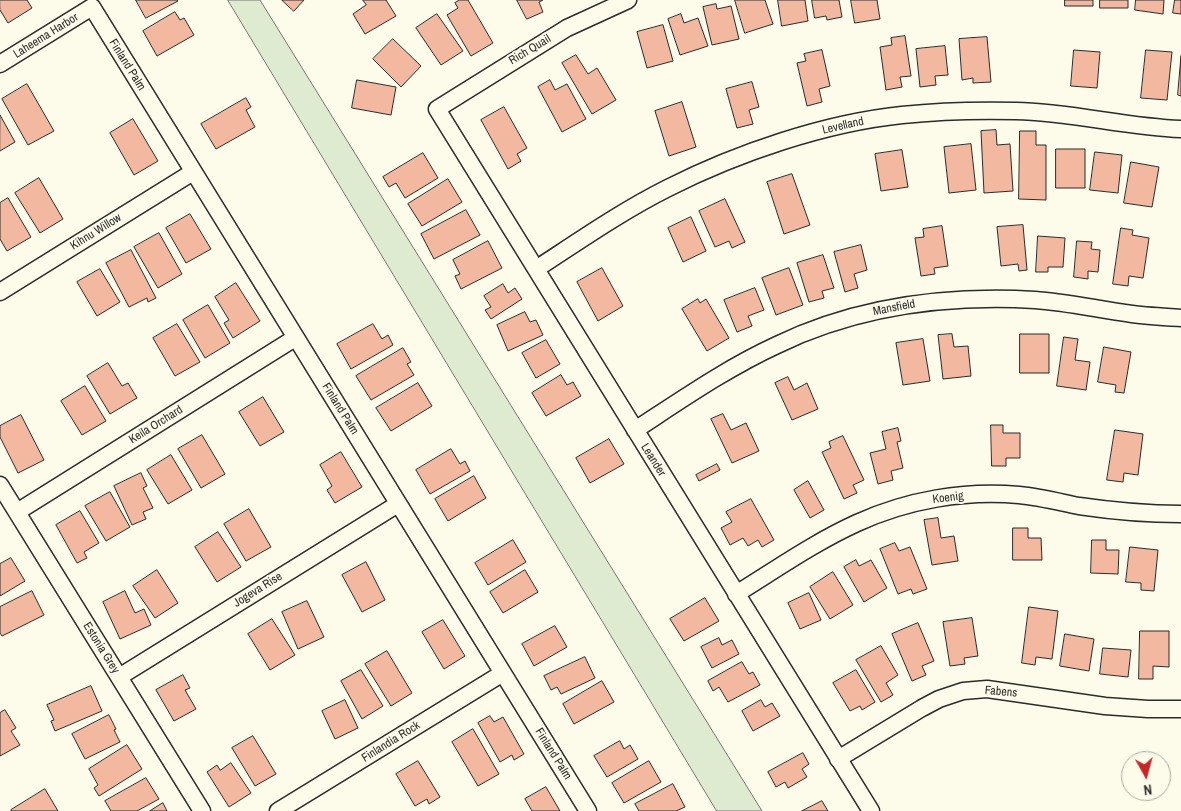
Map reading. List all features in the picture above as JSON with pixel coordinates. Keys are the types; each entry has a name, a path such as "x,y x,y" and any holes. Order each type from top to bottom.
{"street":[{"name":"Rich Quail","path":"437,109 567,28 628,0"},
{"name":"Laheema Harbor","path":"0,64 92,8"},
{"name":"Finland Palm","path":"92,8 588,811"},
{"name":"Leander","path":"437,109 871,811"},
{"name":"Levelland","path":"536,269 608,222 667,188 720,163 782,142 847,124 900,115 961,111 1017,111 1181,130"},
{"name":"Kihnu Willow","path":"0,292 193,172"},
{"name":"Mansfield","path":"634,430 720,375 777,344 827,325 878,310 931,301 984,298 1038,300 1134,315 1181,318"},
{"name":"Keila Orchard","path":"16,512 295,338"},
{"name":"Estonia Grey","path":"0,485 202,811"},
{"name":"Koenig","path":"736,594 856,523 887,511 936,499 986,494 1019,495 1080,506 1147,514 1181,514"},
{"name":"Jogeva Rise","path":"119,677 398,504"},
{"name":"Finlandia Rock","path":"278,811 503,673"},
{"name":"Fabens","path":"838,759 922,708 939,699 963,691 987,689 1105,706 1181,709"}],"green space":[{"path":"228,0 260,0 762,811 717,811"}],"building":[{"path":"0,0 27,0 32,8 8,23 0,10"},
{"path":"136,0 177,0 178,1 146,18"},
{"path":"282,0 304,0 294,11"},
{"path":"363,0 386,0 396,16 365,34 353,14 366,5"},
{"path":"460,0 468,0 493,43 471,56 447,15 458,8 455,3"},
{"path":"517,0 543,0 539,2 543,12 527,19"},
{"path":"735,0 765,0 773,24 745,33"},
{"path":"778,0 805,0 808,21 782,26"},
{"path":"812,0 839,0 842,17 827,20 826,16 815,18"},
{"path":"851,0 877,0 880,19 855,23"},
{"path":"1065,0 1093,0 1093,6 1065,6"},
{"path":"1100,0 1128,0 1128,8 1100,8"},
{"path":"1136,0 1164,0 1163,14 1135,10"},
{"path":"1175,0 1181,0 1181,14 1173,13"},
{"path":"716,4 717,9 731,6 739,39 712,45 703,7"},
{"path":"175,12 180,20 184,18 194,35 157,56 143,31"},
{"path":"437,14 463,51 441,65 416,28"},
{"path":"681,14 684,23 698,18 708,46 680,55 668,19"},
{"path":"663,25 673,61 647,68 637,32"},
{"path":"905,36 911,76 900,77 902,87 886,90 880,47 892,45 891,38"},
{"path":"987,37 991,82 973,83 973,78 962,80 959,39"},
{"path":"393,39 421,66 401,87 373,59"},
{"path":"945,46 948,75 935,76 936,85 920,87 916,49"},
{"path":"822,50 830,86 819,89 822,102 807,106 797,63 806,61 804,54"},
{"path":"1074,50 1100,52 1097,88 1071,86"},
{"path":"1146,50 1172,52 1167,100 1141,98"},
{"path":"576,55 588,74 597,68 616,100 592,114 562,63"},
{"path":"1181,56 1181,96 1178,95"},
{"path":"357,80 396,87 391,115 352,108"},
{"path":"550,80 555,90 567,84 586,119 562,132 538,87"},
{"path":"752,82 759,107 749,110 753,124 737,128 726,89"},
{"path":"27,84 54,131 28,145 2,99"},
{"path":"246,98 251,107 246,110 255,127 216,149 201,124"},
{"path":"682,102 696,147 669,156 655,111"},
{"path":"504,107 527,148 517,154 521,161 508,169 481,120"},
{"path":"0,115 15,142 0,151"},
{"path":"133,119 158,161 134,175 110,133"},
{"path":"996,130 997,145 1010,144 1013,191 984,193 981,131"},
{"path":"1020,131 1036,131 1036,145 1046,145 1046,200 1019,199"},
{"path":"971,144 976,190 949,193 944,147"},
{"path":"1056,149 1085,149 1085,188 1056,188"},
{"path":"902,150 908,187 881,191 875,154"},
{"path":"1095,152 1122,155 1118,193 1090,190"},
{"path":"423,153 438,178 405,198 396,183 389,187 383,177"},
{"path":"1131,162 1159,167 1152,207 1124,203"},
{"path":"792,174 810,225 784,234 767,182"},
{"path":"39,178 63,219 40,233 15,193"},
{"path":"448,179 462,202 422,226 408,204"},
{"path":"8,198 31,237 7,251 0,239 0,203"},
{"path":"725,199 745,242 732,248 729,241 715,247 699,211"},
{"path":"466,210 480,235 434,259 421,234"},
{"path":"190,214 211,249 186,263 166,228"},
{"path":"691,217 706,251 683,262 668,228"},
{"path":"1023,225 1027,270 1019,271 1018,264 1001,266 997,227"},
{"path":"942,226 948,266 934,268 935,274 921,276 915,238 924,237 923,229"},
{"path":"1121,228 1133,230 1132,235 1149,238 1143,278 1129,276 1128,286 1113,284"},
{"path":"159,233 182,274 158,288 134,247"},
{"path":"1038,236 1065,238 1063,267 1048,267 1048,272 1036,272"},
{"path":"488,241 502,268 461,289 455,276 460,274 453,260"},
{"path":"1077,241 1092,242 1091,249 1100,250 1098,272 1088,271 1088,279 1074,277"},
{"path":"861,245 867,270 854,274 858,288 845,292 834,252"},
{"path":"131,250 156,298 148,302 147,298 129,307 106,263"},
{"path":"823,255 834,288 822,291 824,298 809,302 797,263"},
{"path":"602,268 623,306 598,321 577,282"},
{"path":"789,268 803,305 776,315 762,278"},
{"path":"100,269 120,302 97,316 77,282"},
{"path":"236,283 260,321 233,338 224,323 229,320 215,297"},
{"path":"503,284 508,293 515,288 522,299 491,319 485,310 491,307 484,296"},
{"path":"755,288 764,310 748,316 752,326 737,332 724,300"},
{"path":"698,299 700,303 706,299 729,338 707,351 682,309"},
{"path":"208,305 230,343 205,358 183,320"},
{"path":"525,312 530,322 536,320 543,335 508,351 497,325"},
{"path":"177,324 200,362 175,376 153,338"},
{"path":"373,324 382,339 388,335 393,345 351,369 337,344"},
{"path":"952,334 954,347 968,346 971,376 943,379 938,335"},
{"path":"1020,334 1049,334 1049,373 1020,373"},
{"path":"1064,337 1078,339 1075,360 1090,362 1086,390 1057,386"},
{"path":"923,339 930,381 903,385 896,343"},
{"path":"546,340 560,364 536,378 522,353"},
{"path":"1104,347 1131,352 1124,393 1115,392 1116,385 1098,382"},
{"path":"403,348 411,362 407,364 414,375 371,400 356,376"},
{"path":"108,363 122,386 128,383 137,398 110,414 87,376"},
{"path":"561,375 567,385 573,382 581,396 546,416 532,393"},
{"path":"788,377 794,390 807,383 818,409 792,420 775,383"},
{"path":"418,383 432,406 391,431 376,408"},
{"path":"85,386 106,421 82,435 61,401"},
{"path":"263,397 284,432 260,446 239,412"},
{"path":"723,414 731,430 746,423 759,451 732,463 711,419"},
{"path":"21,415 44,460 18,473 0,437 0,426"},
{"path":"991,425 1003,425 1003,433 1020,433 1020,458 1006,458 1006,466 992,466"},
{"path":"898,428 901,441 897,442 903,468 891,471 893,480 878,484 870,453 886,449 882,432"},
{"path":"1115,430 1143,434 1138,475 1124,473 1123,482 1107,480"},
{"path":"202,435 225,474 201,488 178,449"},
{"path":"843,436 864,480 853,485 857,493 844,499 822,452 831,448 829,442"},
{"path":"609,439 624,464 590,483 576,458"},
{"path":"451,449 460,464 465,461 470,471 430,494 416,470"},
{"path":"341,452 362,487 335,503 327,490 332,486 320,465"},
{"path":"171,455 192,490 168,504 147,470"},
{"path":"717,464 720,470 699,481 696,475"},
{"path":"141,473 147,486 143,488 153,508 143,512 146,519 132,525 114,486"},
{"path":"474,476 486,498 448,521 435,499"},
{"path":"808,481 824,510 810,518 794,490"},
{"path":"110,492 130,527 106,541 85,506"},
{"path":"751,499 774,540 762,547 758,540 748,546 743,538 730,545 721,528 732,522 726,512"},
{"path":"249,509 271,547 246,561 224,524"},
{"path":"80,511 99,543 84,552 87,558 77,563 56,525"},
{"path":"938,518 941,538 954,536 958,561 932,565 924,520"},
{"path":"1013,528 1028,528 1028,538 1041,538 1042,560 1013,560"},
{"path":"218,532 241,567 217,582 195,547"},
{"path":"513,540 526,562 488,585 475,563"},
{"path":"1092,540 1106,540 1106,550 1119,550 1118,574 1091,573"},
{"path":"895,543 899,551 910,547 927,589 913,594 911,589 898,594 880,549"},
{"path":"1130,547 1158,550 1154,591 1141,590 1141,583 1126,582"},
{"path":"11,558 25,581 0,596 0,564"},
{"path":"856,560 859,566 871,560 887,588 864,602 844,567"},
{"path":"366,562 385,600 362,612 342,575"},
{"path":"157,570 178,603 155,618 133,586"},
{"path":"525,570 538,592 503,613 490,592"},
{"path":"833,572 853,605 830,619 810,587"},
{"path":"32,591 44,615 2,636 0,633 0,607"},
{"path":"125,591 135,613 144,609 151,625 120,639 103,602"},
{"path":"809,593 821,620 800,629 788,603"},
{"path":"705,598 719,621 684,641 670,619"},
{"path":"307,601 324,637 298,649 282,612"},
{"path":"1029,607 1058,611 1052,659 1036,657 1035,665 1022,663"},
{"path":"972,618 978,656 964,658 965,664 950,666 943,622"},
{"path":"272,619 295,655 270,670 248,634"},
{"path":"443,620 465,656 444,669 422,632"},
{"path":"918,623 934,661 922,666 926,675 912,681 892,634"},
{"path":"555,626 567,647 534,666 522,644"},
{"path":"1140,631 1169,631 1169,667 1153,666 1153,679 1139,679"},
{"path":"1065,634 1094,639 1089,671 1060,666"},
{"path":"719,638 722,645 732,640 739,654 712,668 701,647"},
{"path":"881,646 898,675 886,683 893,695 881,702 856,660"},
{"path":"1103,648 1131,650 1128,677 1100,674"},
{"path":"387,651 412,693 391,706 365,664"},
{"path":"585,657 595,678 561,694 557,687 551,690 544,676"},
{"path":"742,662 749,674 753,672 760,685 728,702 719,687 713,691 708,681"},
{"path":"361,670 383,706 362,719 341,681"},
{"path":"856,670 875,702 862,710 860,706 850,711 833,683"},
{"path":"183,675 190,688 185,690 196,709 174,721 156,690"},
{"path":"602,681 614,702 574,724 563,704"},
{"path":"91,686 102,711 55,731 51,721 54,720 47,705"},
{"path":"345,700 358,728 335,739 322,711"},
{"path":"761,700 765,707 772,703 780,716 753,731 742,711"},
{"path":"5,710 16,728 11,731 20,745 0,756 0,713"},
{"path":"109,715 120,742 85,759 72,734"},
{"path":"490,716 494,722 503,717 524,754 514,760 512,755 500,762 478,723"},
{"path":"473,729 499,774 478,786 452,742"},
{"path":"253,736 276,774 255,786 232,748"},
{"path":"620,741 624,749 630,745 638,759 607,777 594,756"},
{"path":"127,745 142,769 99,796 94,788 98,785 89,769"},
{"path":"803,753 809,764 802,769 807,777 788,788 785,782 776,787 768,772"},
{"path":"418,761 440,797 429,804 427,799 415,806 396,774"},
{"path":"649,761 661,782 624,803 612,783"},
{"path":"231,763 251,793 229,807 207,772 217,765 220,770"},
{"path":"146,778 159,799 137,811 111,811 105,801"},
{"path":"673,784 685,807 676,811 639,811 635,804"},
{"path":"546,787 560,811 532,811 525,799"},
{"path":"45,789 58,811 11,811 11,810"},
{"path":"822,801 828,811 802,811"},
{"path":"163,803 167,811 150,811"}]}
